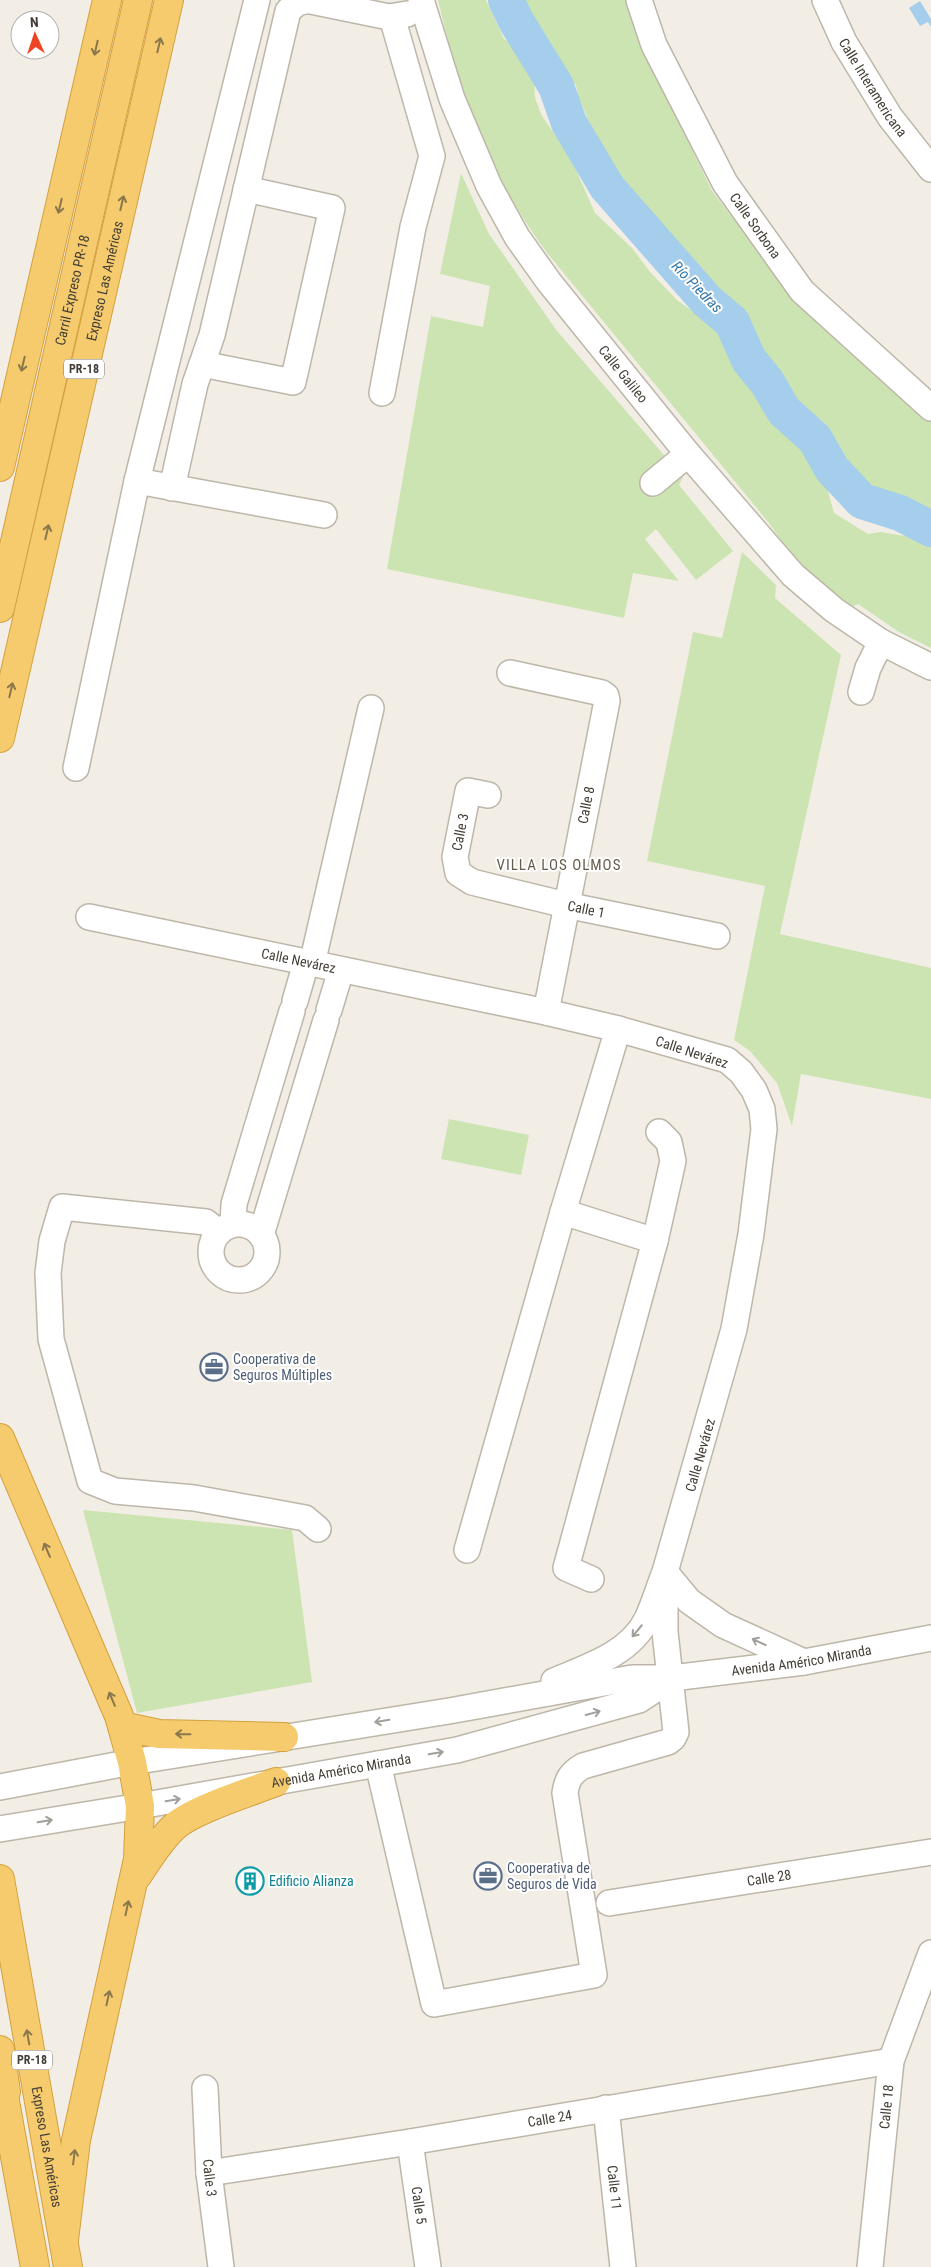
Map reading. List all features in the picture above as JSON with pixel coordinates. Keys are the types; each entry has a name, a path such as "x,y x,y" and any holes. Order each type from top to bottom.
{"highway":[{"path":"0,467 106,0"},
{"name":"Carril Expreso PR-18","path":"0,608 138,0"},
{"name":"Expreso Las Américas","path":"0,738 169,0"},
{"path":"0,1438 122,1726 132,1762 140,1806 138,1859 76,2140 64,2240"},
{"path":"122,1726 159,1734 284,1737"},
{"path":"133,1882 160,1843 175,1826 202,1811 276,1782"},
{"name":"Expreso Las Américas","path":"0,1879 68,2267"},
{"path":"0,2050 9,2118"},
{"path":"0,2074 35,2267"}],"street":[{"path":"76,768 137,481 256,0"},
{"name":"Calle Sorbona","path":"639,0 654,45 725,183 802,290 926,396"},
{"name":"Calle Interamericana","path":"825,0 844,42 890,117 931,168"},
{"path":"172,488 195,384 212,335 288,11 297,2 305,1 392,17 422,4"},
{"name":"Calle Galileo","path":"422,4 452,99 489,186 517,237 543,275 688,454 793,575 834,610 881,642 931,667"},
{"path":"382,393 414,228 432,156 392,17"},
{"path":"432,156 470,142"},
{"path":"202,364 293,382 332,208 246,189"},
{"path":"652,484 688,454"},
{"path":"137,481 324,515"},
{"path":"861,692 868,668 881,642"},
{"name":"Calle 8","path":"510,673 602,693 606,696 546,1012"},
{"path":"318,1529 305,1518 194,1498 115,1491 90,1481 51,1339 48,1272 52,1241 62,1207 206,1222 226,1228 249,1226 262,1235 266,1244 265,1263 260,1271 252,1277 242,1280 233,1279 224,1275 216,1268 212,1260 211,1250 213,1241 226,1228 309,963 371,708"},
{"name":"Calle 3","path":"458,873 455,857 478,793"},
{"name":"Calle 1","path":"458,873 472,882 566,905 717,936"},
{"name":"Calle Nevárez","path":"89,917 546,1012 618,1029 727,1060 741,1072 754,1090 762,1109 764,1129 751,1234 734,1329 665,1572 665,1632 677,1726 673,1738 668,1742 583,1766 572,1772 567,1781 565,1793 594,1974 434,2004 378,1764"},
{"path":"262,1235 341,970"},
{"path":"467,1550 563,1212 618,1029"},
{"path":"591,1579 566,1568 655,1241 673,1161 668,1142 659,1132"},
{"path":"563,1212 655,1241"},
{"path":"506,1701 593,1666 626,1645 646,1621 665,1572 689,1601 723,1625 804,1662"},
{"name":"Avenida Américo Miranda","path":"0,1787 132,1762 506,1701 632,1678 672,1678 804,1662 931,1638"},
{"name":"Avenida Américo Miranda","path":"0,1829 457,1750 639,1700 672,1678"},
{"name":"Calle 28","path":"608,1903 931,1852"},
{"name":"Calle 18","path":"870,2267 891,2061 931,1953"},
{"name":"Calle 24","path":"208,2173 410,2142 891,2061"},
{"name":"Calle 3","path":"205,2088 208,2173 222,2267"},
{"name":"Calle 11","path":"606,2108 623,2267"},
{"name":"Calle 5","path":"410,2142 428,2267"}],"green space":[{"path":"438,0 486,0 504,39 521,49 530,64 534,77 535,98 542,116 576,170 595,213 632,248 650,272 677,300 698,315 708,312 720,321 728,334 734,366 771,414 815,461 827,488 834,513 868,534 880,532 931,540 931,648 899,632 858,604 852,607 847,604 792,556 769,523 548,254 524,220 503,185 476,129 460,83"},
{"path":"521,0 645,0 677,117 712,191 761,255 785,257 931,419 931,521 920,508 899,497 876,489 840,467 832,450 824,440 805,420 788,408 787,397 778,376 757,351 738,317 726,321 712,308 712,291 703,278 666,231 652,222 603,155 579,98 576,85 560,70 540,28 527,12"},
{"path":"461,173 489,234 557,331 683,477 679,485 733,551 696,580 656,529 645,539 679,581 633,573 624,618 387,569 431,316 483,327 490,286 440,274"},
{"path":"742,552 776,585 775,598 841,655 780,934 931,968 931,1099 801,1074 792,1126 777,1083 750,1051 734,1040 765,886 647,861 693,632 722,638"},
{"path":"449,1119 529,1135 521,1175 441,1159"},
{"path":"83,1510 292,1530 312,1682 137,1713"}],"water":[{"path":"920,1 931,19 931,27 928,22 920,26 909,8"}],"waterway":[{"name":"Río Piedras","path":"506,0 516,21 556,86 569,123 607,187 707,301 732,322 749,360 767,382 784,411 815,439 832,469 862,501 900,513 931,529"}],"place":[{"name":"Cooperativa de Seguros Múltiples","path":"214,1367"},
{"name":"Cooperativa de Seguros de Vida","path":"488,1876"},
{"name":"Edificio Alianza","path":"250,1881"}],"district":[{"name":"VILLA LOS OLMOS","path":"559,865"}]}
